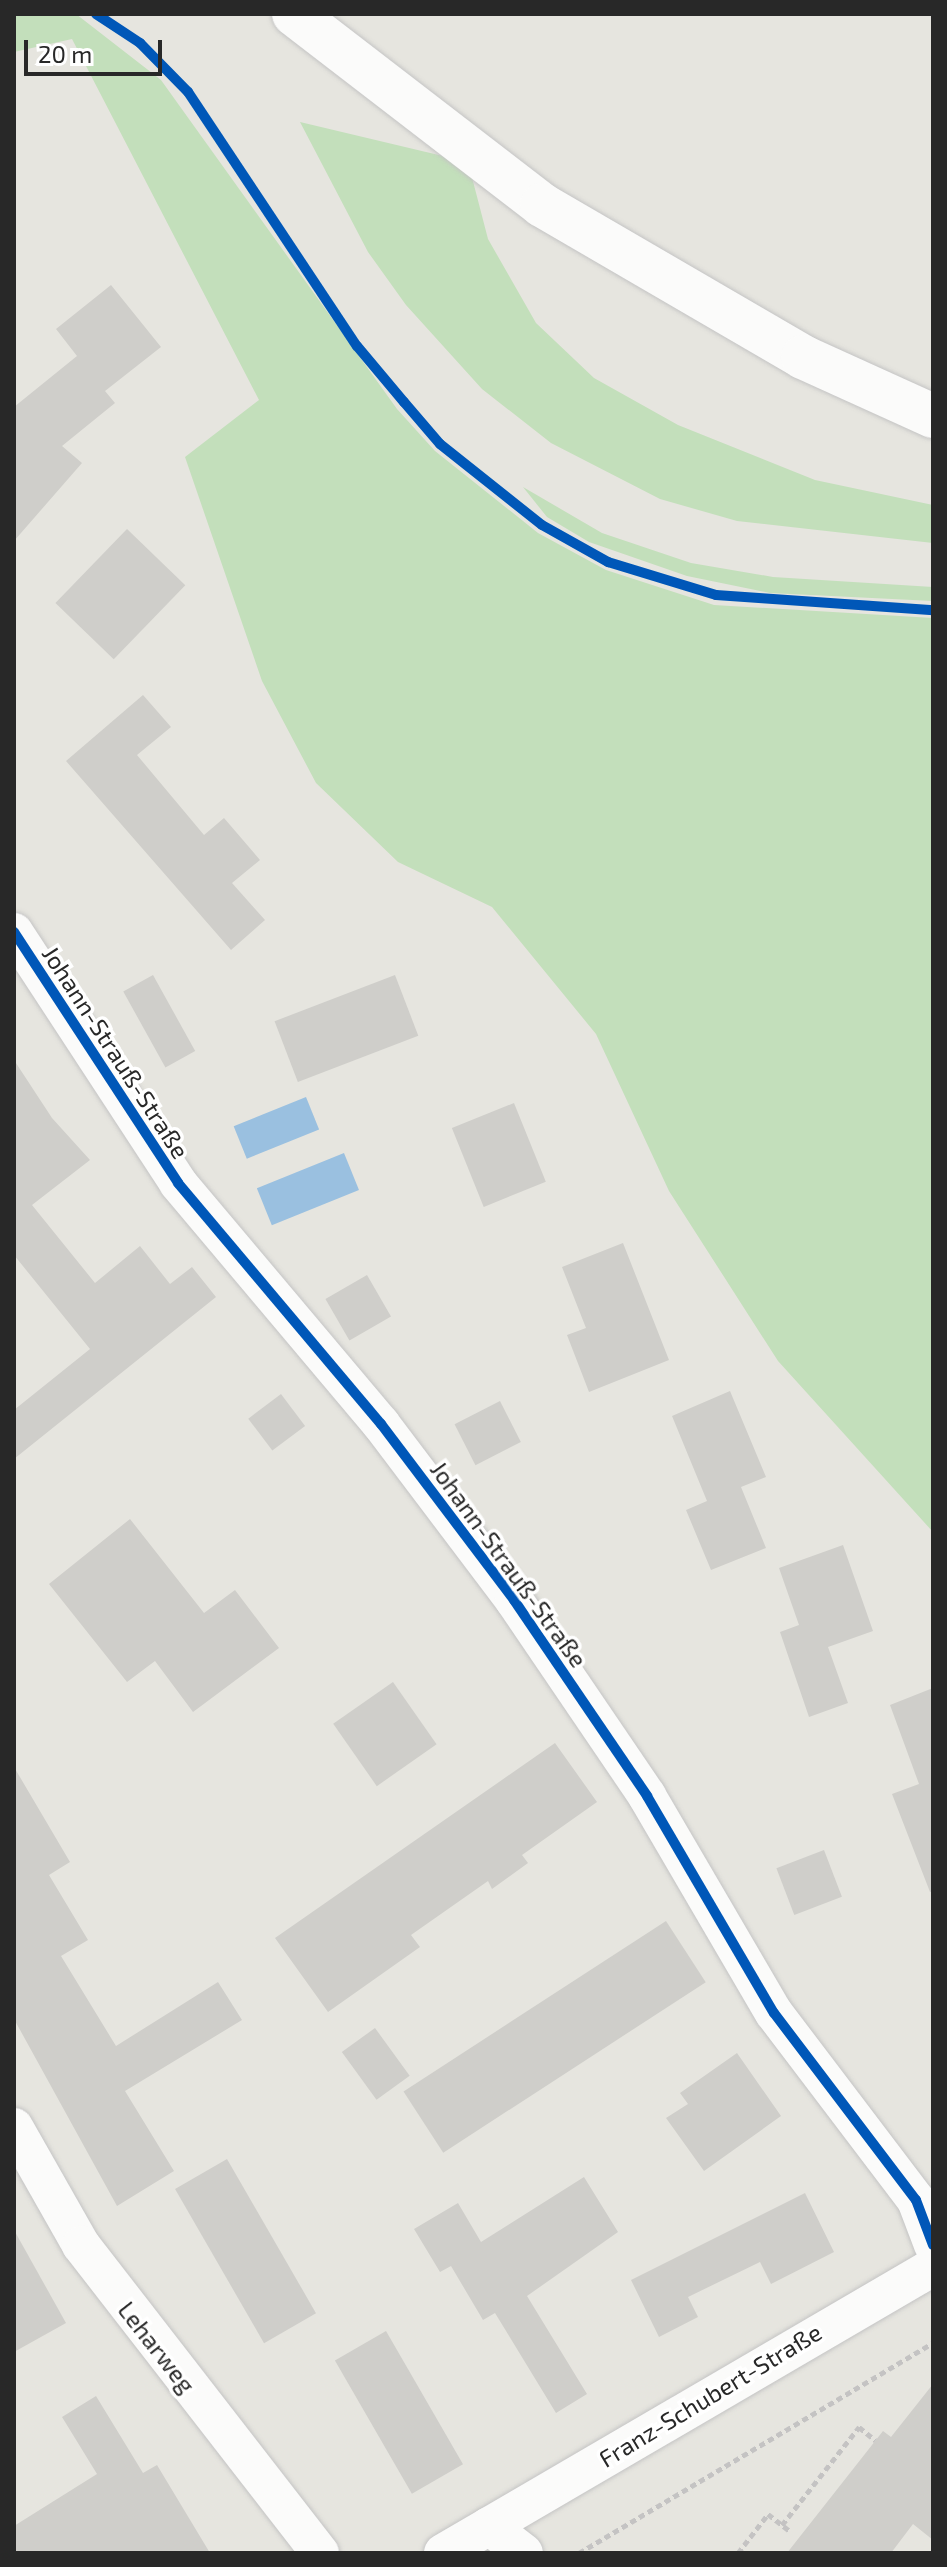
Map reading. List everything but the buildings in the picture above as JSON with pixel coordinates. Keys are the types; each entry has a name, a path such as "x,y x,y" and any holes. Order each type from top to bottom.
{"main road":[{"path":"294,14 542,205 803,357 933,416"}],"street":[{"name":"Johann-Strauß-Straße","path":"14,932 93,1061 178,1183 391,1436 514,1600 647,1796 774,2013 916,2200 933,2245"},
{"name":"Leharweg","path":"14,2127 27,2187 320,2553"},
{"name":"Franz-Schubert-Straße","path":"443,2553 933,2267"},
{"path":"489,2526 524,2553"}],"path":[{"path":"579,2553 933,2343"},
{"path":"782,2525 859,2427 875,2440"},
{"path":"738,2553 768,2514 790,2531"}],"green space":[{"path":"14,14 76,14 161,80 397,409 435,451 538,533 606,570 714,605 933,618 933,1532 778,1361 669,1191 596,1034 492,907 398,862 316,783 262,681 185,457 259,400 72,39 14,52"},
{"path":"300,122 468,162 488,239 536,323 594,378 678,425 815,480 933,505 933,543 737,521 660,499 551,443 482,389 406,305 368,252"},
{"path":"523,487 602,533 691,563 773,577 933,587 933,601 770,593 687,576 589,542 547,517"}],"water":[{"path":"306,1097 319,1129 247,1159 234,1126"},
{"path":"344,1153 359,1190 272,1225 257,1188"}],"cycle path":[{"path":"96,14 140,43 188,92 357,346 440,444 542,525 608,562 716,595 933,610"},
{"path":"14,932 178,1183 381,1424 514,1600 647,1796 774,2013 916,2200 933,2245"}]}
